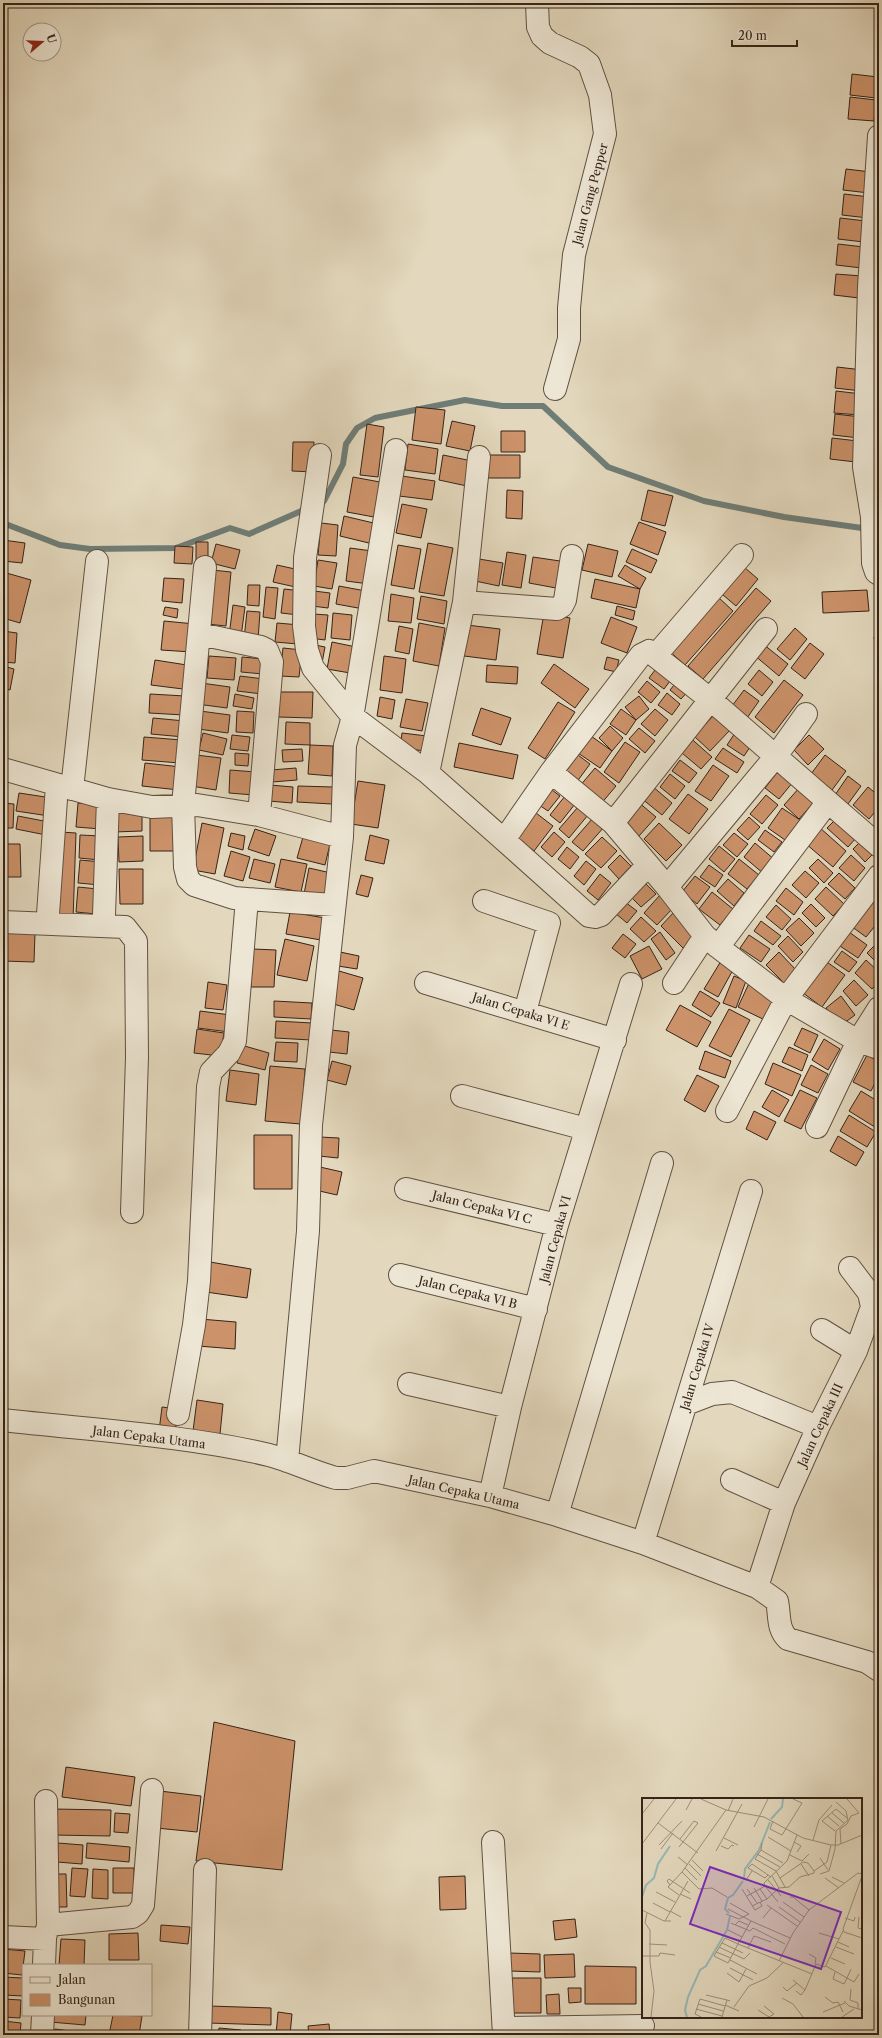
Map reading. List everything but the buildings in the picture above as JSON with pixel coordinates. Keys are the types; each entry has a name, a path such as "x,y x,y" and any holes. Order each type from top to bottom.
{"street":[{"name":"Jalan Gang Pepper","path":"536,3 538,27 542,36 550,43 580,57 589,64 600,95 605,134 574,255 569,308 569,339 555,389"},
{"path":"876,568 872,517 864,467 869,287 879,136"},
{"path":"287,1461 308,1231 311,1125 342,837 345,745 352,720 396,450"},
{"path":"320,455 305,558 304,626 307,650 313,668 352,720 428,773 589,916 594,917 600,915 648,865"},
{"path":"428,773 464,602 479,457"},
{"path":"656,655 742,555"},
{"path":"464,602 557,609 562,606 565,600 572,556"},
{"path":"48,914 97,561"},
{"path":"205,567 183,805 184,867 188,879 194,885 234,898 334,905"},
{"path":"613,823 766,629"},
{"path":"200,634 261,647 267,650 272,662 259,815"},
{"path":"504,840 550,772 641,655 649,652 656,655 711,700 879,846"},
{"path":"667,887 776,756 806,714"},
{"path":"3,769 108,799 152,807 196,805 259,815 342,837"},
{"path":"550,772 613,823 712,941 786,999 858,1041 879,1048"},
{"path":"104,915 108,799"},
{"path":"674,983 712,941 828,803"},
{"path":"726,1111 786,999 879,876"},
{"path":"178,1414 194,1324 199,1281 208,1087 211,1072 229,1053 235,1041 248,899"},
{"path":"484,901 549,923 525,1012"},
{"path":"3,922 125,927 136,940 136,1057 132,1212"},
{"name":"Jalan Cepaka VI E","path":"426,983 615,1040"},
{"name":"Jalan Cepaka VI","path":"490,1496 510,1407 557,1225 631,984"},
{"path":"817,1127 858,1041 879,1008"},
{"path":"462,1096 586,1129"},
{"path":"557,1515 662,1162"},
{"name":"Jalan Cepaka VI C","path":"406,1189 557,1225"},
{"name":"Jalan Cepaka IV","path":"643,1543 751,1191"},
{"name":"Jalan Cepaka III","path":"757,1587 784,1503 818,1427 856,1351 872,1307 872,1300 863,1283 850,1268"},
{"name":"Jalan Cepaka VI B","path":"400,1275 536,1309"},
{"path":"822,1330 856,1351"},
{"path":"409,1384 510,1407"},
{"path":"686,1404 712,1394 732,1392 818,1427"},
{"name":"Jalan Cepaka Utama","path":"3,1420 164,1438 244,1450 287,1461 336,1478 346,1478 374,1471 490,1496 557,1515 643,1543 757,1587 771,1595 777,1602 782,1634 788,1639 868,1662 879,1670"},
{"path":"732,1480 784,1503"},
{"path":"3,1937 47,1932 132,1917 138,1913 143,1905 152,1790"},
{"path":"44,1964 47,1932 46,1801"},
{"path":"493,1842 504,2032 643,2026"},
{"path":"200,2035 205,1870"},
{"path":"42,2016 42,2035"}],"waterway":[{"path":"318,503 324,501 343,464 346,444 357,428 375,418 465,400 502,406 543,406 608,467 704,501 784,517 869,529"},
{"path":"3,523 60,545 90,549 176,548 230,528 249,534 308,508"}]}
